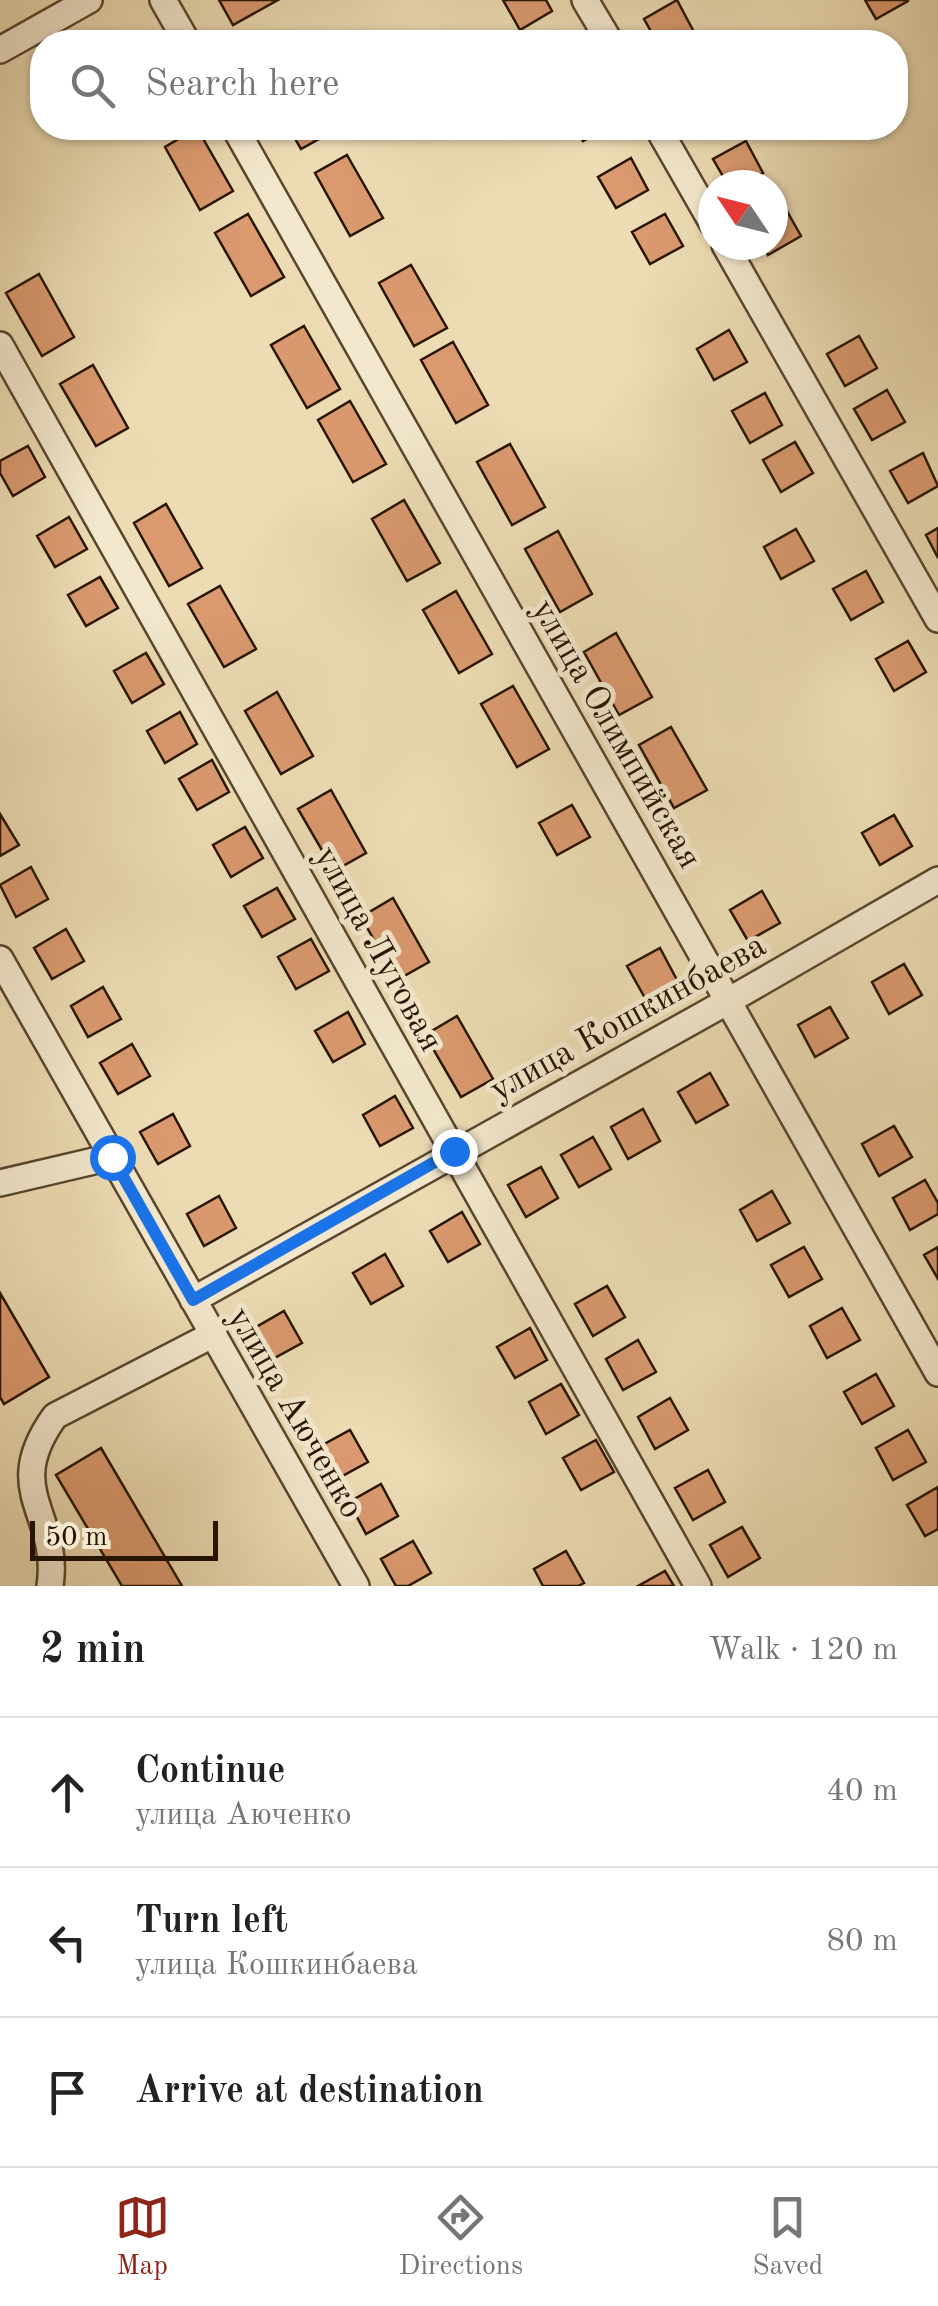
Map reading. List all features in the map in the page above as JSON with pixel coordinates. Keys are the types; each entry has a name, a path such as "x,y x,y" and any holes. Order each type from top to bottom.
{"street":[{"path":"36,30 89,0"},
{"path":"162,0 179,30"},
{"path":"586,0 603,30"},
{"path":"0,50 30,33"},
{"name":"улица Олимпийская","path":"242,140 938,1374"},
{"path":"665,140 698,198"},
{"path":"734,260 938,619"},
{"name":"улица Луговая","path":"0,345 698,1586"},
{"name":"улица Кошкинбаева","path":"193,1300 938,880"},
{"name":"улица Аюченко","path":"0,959 356,1586"},
{"path":"0,1183 112,1157"},
{"path":"50,1586 48,1537 30,1485 33,1453 42,1433 55,1416 214,1334"}],"building":[{"path":"219,0 278,0 233,25"},
{"path":"503,0 546,0 552,11 520,30"},
{"path":"677,0 693,30 650,30 644,19"},
{"path":"865,0 908,0 908,1 876,19"},
{"path":"177,140 204,140 233,191 200,210 165,147"},
{"path":"296,140 317,140 301,149"},
{"path":"746,141 761,170 719,170 713,159"},
{"path":"347,155 383,218 350,236 315,173"},
{"path":"631,158 648,190 616,208 598,177"},
{"path":"788,213 801,236 788,243"},
{"path":"248,214 284,277 251,296 215,233"},
{"path":"665,214 683,246 650,264 632,232"},
{"path":"411,265 447,328 414,346 379,283"},
{"path":"39,274 74,337 42,356 6,293"},
{"path":"304,326 340,389 307,408 271,345"},
{"path":"729,330 747,362 714,380 697,349"},
{"path":"859,336 877,368 845,386 827,354"},
{"path":"453,342 488,405 456,423 421,360"},
{"path":"93,365 128,428 96,446 60,384"},
{"path":"887,390 905,422 872,440 854,409"},
{"path":"765,393 782,425 750,443 732,411"},
{"path":"350,401 386,464 353,482 318,420"},
{"path":"795,442 813,473 781,492 763,460"},
{"path":"510,444 545,507 512,525 477,462"},
{"path":"28,446 45,477 13,496 0,473 0,461"},
{"path":"923,453 938,486 908,503 890,471"},
{"path":"404,500 440,563 407,581 372,519"},
{"path":"166,504 202,568 169,586 134,523"},
{"path":"69,517 87,549 55,567 37,536"},
{"path":"938,528 938,558 926,535"},
{"path":"796,529 814,561 781,579 764,547"},
{"path":"558,531 592,594 560,612 525,549"},
{"path":"866,571 883,602 851,620 833,589"},
{"path":"100,577 118,608 86,626 68,595"},
{"path":"220,586 256,649 224,667 188,604"},
{"path":"456,591 492,654 459,673 423,610"},
{"path":"616,633 652,697 619,715 584,652"},
{"path":"908,641 926,672 894,691 876,659"},
{"path":"146,653 164,684 132,703 114,671"},
{"path":"513,686 549,749 517,767 481,704"},
{"path":"277,692 313,756 281,774 245,711"},
{"path":"180,712 197,744 165,763 147,731"},
{"path":"671,727 707,790 674,808 639,745"},
{"path":"212,760 229,792 197,810 179,779"},
{"path":"331,790 366,853 334,871 298,809"},
{"path":"572,805 590,837 557,855 539,823"},
{"path":"0,814 19,845 0,856"},
{"path":"894,815 912,846 880,865 862,833"},
{"path":"245,827 263,858 231,877 213,845"},
{"path":"31,867 48,899 16,917 0,885"},
{"path":"277,888 295,919 262,937 244,906"},
{"path":"762,891 780,923 748,941 730,910"},
{"path":"393,898 429,962 397,980 361,917"},
{"path":"66,929 84,961 52,979 34,948"},
{"path":"311,939 329,971 296,989 278,957"},
{"path":"660,948 677,980 645,998 627,966"},
{"path":"904,964 922,995 889,1014 872,982"},
{"path":"103,987 121,1019 88,1037 71,1006"},
{"path":"830,1007 848,1038 815,1057 798,1025"},
{"path":"348,1012 365,1044 333,1062 315,1031"},
{"path":"457,1016 493,1079 461,1097 425,1035"},
{"path":"132,1044 150,1076 118,1094 100,1063"},
{"path":"710,1073 728,1105 696,1123 678,1092"},
{"path":"395,1096 413,1128 380,1146 363,1115"},
{"path":"643,1109 660,1141 628,1159 611,1127"},
{"path":"173,1114 190,1146 158,1164 140,1132"},
{"path":"894,1126 912,1157 879,1176 862,1144"},
{"path":"593,1137 611,1169 579,1187 561,1155"},
{"path":"541,1167 558,1198 526,1217 508,1185"},
{"path":"925,1180 938,1203 938,1214 910,1230 893,1198"},
{"path":"772,1191 790,1223 757,1241 740,1210"},
{"path":"219,1196 236,1228 204,1246 187,1214"},
{"path":"462,1212 480,1244 448,1262 430,1231"},
{"path":"804,1247 822,1279 789,1297 771,1265"},
{"path":"938,1247 938,1279 924,1255"},
{"path":"385,1254 403,1286 371,1304 353,1273"},
{"path":"607,1286 625,1317 593,1336 575,1304"},
{"path":"0,1293 49,1377 4,1404 0,1397"},
{"path":"842,1308 860,1340 827,1358 810,1326"},
{"path":"284,1311 302,1343 269,1361 251,1330"},
{"path":"530,1328 547,1360 515,1378 497,1347"},
{"path":"638,1340 656,1372 623,1390 606,1359"},
{"path":"876,1374 894,1406 862,1424 844,1392"},
{"path":"561,1384 579,1415 546,1434 529,1402"},
{"path":"670,1398 688,1430 655,1449 638,1417"},
{"path":"350,1430 368,1462 335,1480 317,1448"},
{"path":"908,1430 926,1462 893,1480 876,1448"},
{"path":"596,1440 614,1472 581,1490 563,1458"},
{"path":"101,1448 182,1586 122,1586 56,1475"},
{"path":"708,1470 725,1502 693,1520 675,1488"},
{"path":"381,1484 398,1516 366,1534 349,1502"},
{"path":"938,1487 938,1529 925,1536 907,1505"},
{"path":"742,1527 760,1558 728,1577 710,1545"},
{"path":"413,1541 431,1573 408,1586 396,1586 381,1559"},
{"path":"566,1551 584,1583 543,1586 534,1569"},
{"path":"665,1571 674,1586 638,1586"}],"route":[{"path":"112,1157 193,1300 454,1151"}]}
